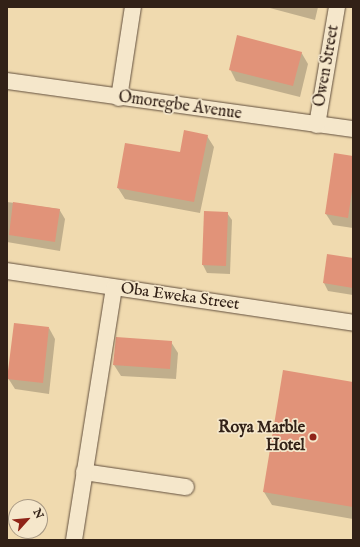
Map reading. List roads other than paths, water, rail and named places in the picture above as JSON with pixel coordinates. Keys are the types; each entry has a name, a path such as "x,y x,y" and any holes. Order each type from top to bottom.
{"street":[{"path":"119,98 134,7"},
{"name":"Owen Street","path":"317,125 337,7"},
{"name":"Omoregbe Avenue","path":"7,81 119,98 353,129"},
{"name":"Oba Eweka Street","path":"7,271 353,323"},
{"path":"74,540 114,288"},
{"path":"84,472 186,487"}],"place":[{"name":"Roya Marble Hotel","path":"313,437"}]}
